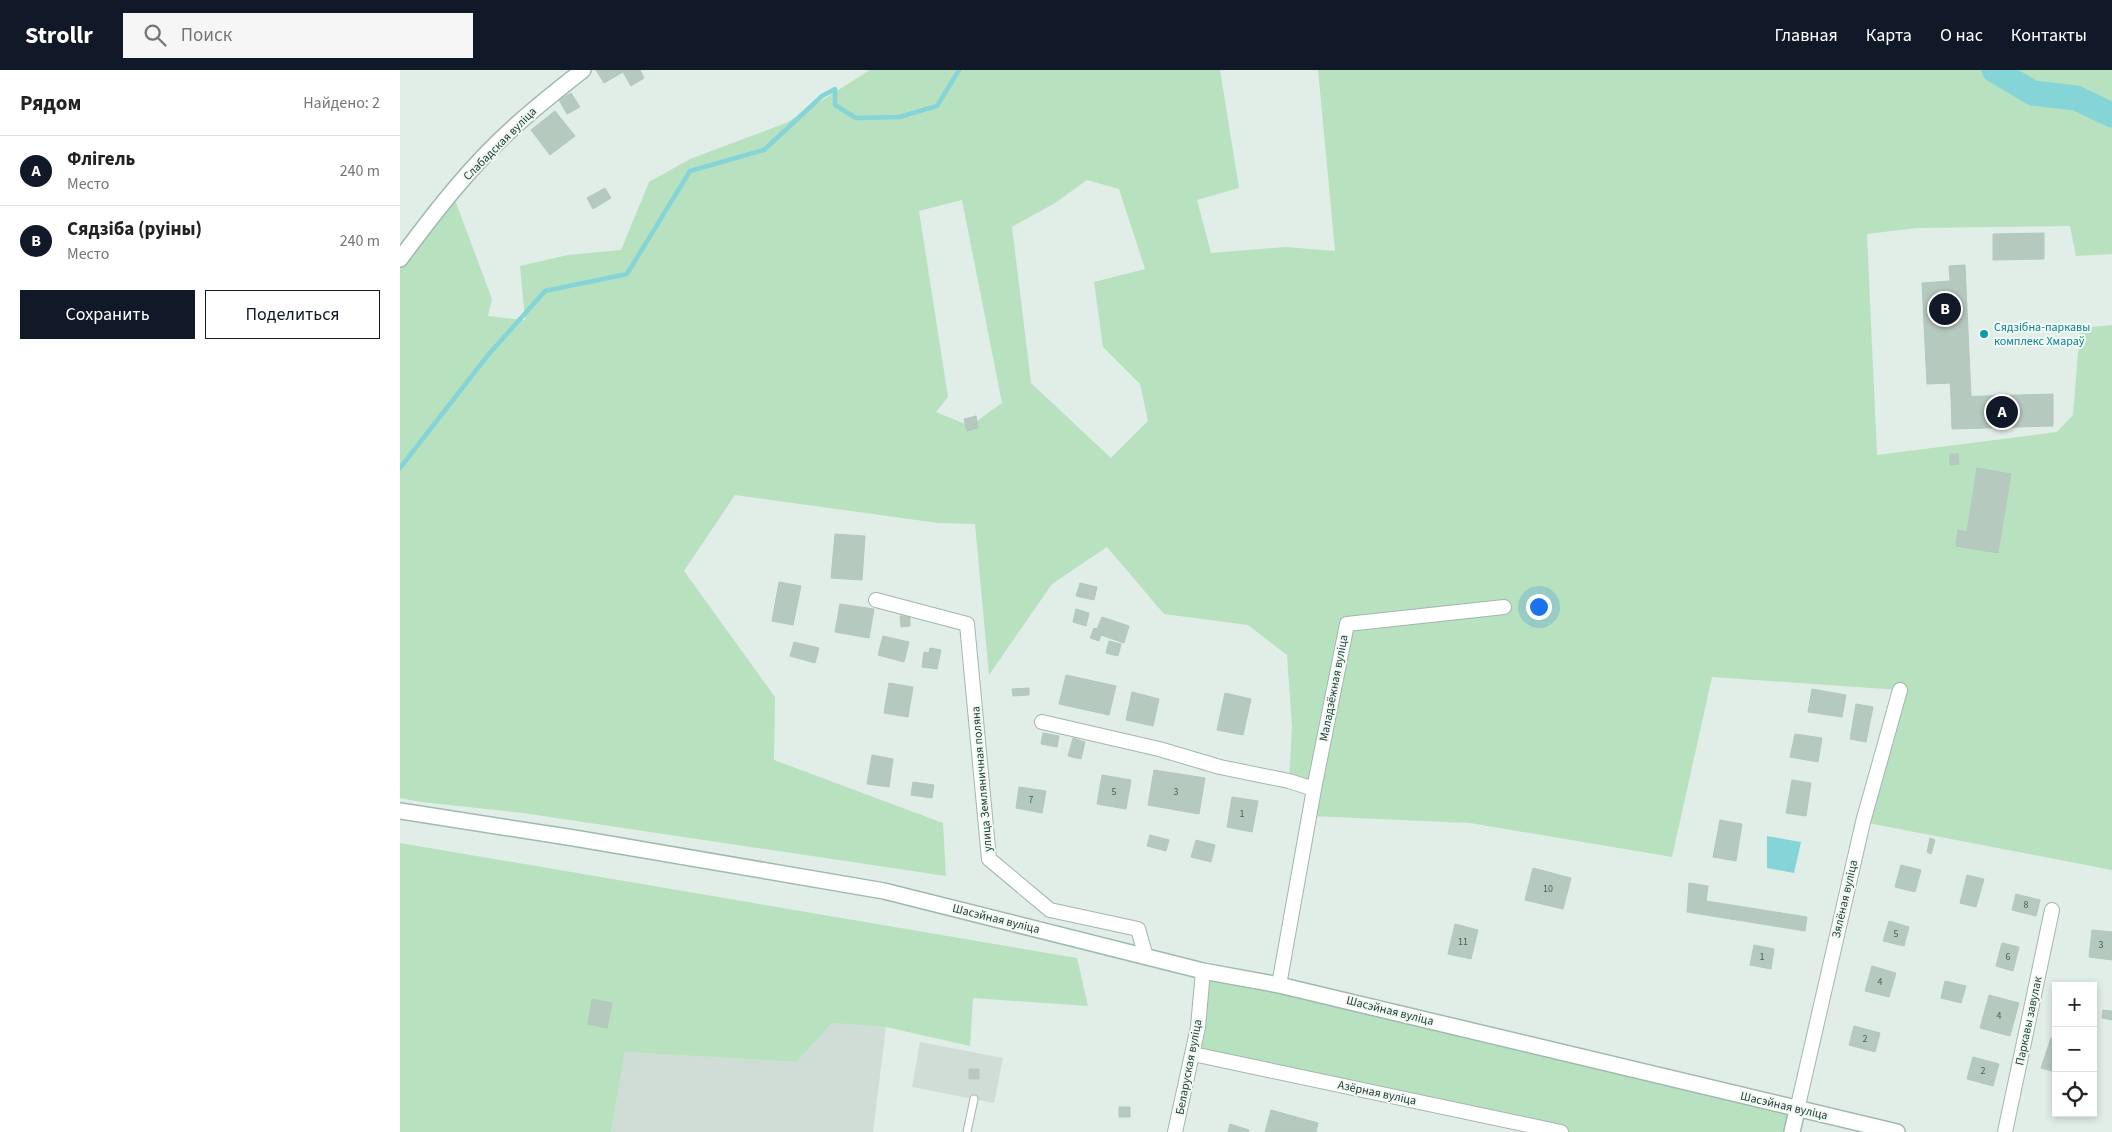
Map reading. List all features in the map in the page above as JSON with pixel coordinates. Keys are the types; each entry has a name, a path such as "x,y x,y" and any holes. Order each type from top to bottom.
{"main road":[{"name":"Слабадская вуліца","path":"400,259 452,192 514,127 583,70"},
{"name":"Шасэйная вуліца","path":"400,811 574,838 884,891 1203,971 1279,985 1797,1110 1897,1132"},
{"path":"1792,1132 1797,1110"}],"street":[{"name":"улица Земляничная поляна","path":"876,600 967,624 989,859 1050,910 1138,929 1146,957"},
{"name":"Маладзёжная вуліца","path":"1279,985 1314,789 1347,624 1504,607"},
{"name":"Зялёная вуліца","path":"1797,1110 1863,822 1900,690"},
{"path":"1042,722 1160,749 1220,767 1289,781 1314,789"},
{"name":"Паркавы завулак","path":"2005,1132 2052,910"},
{"name":"Беларуская вуліца","path":"1176,1132 1198,1028 1203,971"},
{"name":"Азёрная вуліца","path":"1193,1054 1561,1132"}],"lane":[{"path":"967,1132 974,1099"}],"shaded area":[{"path":"832,1023 886,1027 873,1132 611,1132 625,1052 797,1062"},
{"path":"920,1042 1003,1058 994,1103 912,1087"}],"green space":[{"path":"870,70 1220,70 1239,188 1197,200 1211,253 1286,247 1335,251 1318,70 2112,70 2112,254 2076,256 2070,226 1917,228 1867,234 1877,455 2057,432 2073,415 2080,328 2112,325 2112,870 1863,822 1900,690 1712,677 1672,857 1470,823 1310,816 1314,789 1289,781 1292,727 1287,655 1248,625 1164,614 1107,547 1052,584 989,675 975,524 938,523 735,495 684,571 775,697 774,760 943,823 946,876 523,813 400,798 400,261 452,192 492,299 488,316 525,320 520,266 568,255 621,250 649,182 690,159 786,123","holes":["1087,180 1119,189 1145,269 1094,282 1103,347 1140,384 1148,421 1111,458 1031,383 1012,227 1055,203","962,200 1002,403 970,426 936,412 948,397 919,211"]},
{"path":"400,843 1077,958 1088,1006 973,998 970,1046 886,1027 832,1023 797,1062 625,1052 611,1132 400,1132"},
{"path":"1203,971 1797,1110 1792,1132 1561,1132 1193,1054"}],"water":[{"path":"1767,836 1801,842 1794,873 1767,868"}],"building":[{"path":"596,70 640,70 644,78 631,86 623,72 604,83"},
{"path":"571,93 580,107 567,114 559,100"},
{"path":"555,111 575,136 550,155 531,130"},
{"path":"605,188 611,198 593,209 587,198"},
{"path":"2044,233 2044,259 1993,260 1993,234"},
{"path":"1965,265 1971,396 1951,397 1950,383 1927,384 1922,283 1950,281 1949,266"},
{"path":"2053,394 2053,426 1952,429 1951,397"},
{"path":"976,416 978,428 967,431 964,419"},
{"path":"1950,454 1958,454 1959,464 1950,465"},
{"path":"1977,468 2011,474 1998,553 1956,546 1958,530 1967,532"},
{"path":"835,534 865,536 862,580 831,578"},
{"path":"779,582 801,586 793,625 772,621"},
{"path":"1080,583 1097,587 1094,600 1076,596"},
{"path":"840,604 874,609 869,638 835,632"},
{"path":"1076,609 1089,613 1086,626 1073,622"},
{"path":"900,616 910,616 910,626 901,627"},
{"path":"1102,617 1129,626 1124,643 1101,635 1099,641 1090,638 1094,628 1097,629"},
{"path":"883,636 909,642 904,662 878,655"},
{"path":"1109,641 1121,644 1118,656 1106,653"},
{"path":"794,642 819,648 815,663 790,656"},
{"path":"930,648 941,650 937,669 922,667 924,652 929,653"},
{"path":"1066,675 1116,686 1109,715 1059,704"},
{"path":"889,683 913,687 908,717 884,713"},
{"path":"1029,688 1029,695 1013,696 1012,689"},
{"path":"1812,689 1846,695 1842,717 1808,712"},
{"path":"1132,692 1159,699 1153,726 1126,720"},
{"path":"1225,693 1251,699 1243,735 1217,730"},
{"path":"1856,704 1873,707 1866,742 1850,739"},
{"path":"1043,733 1059,736 1057,747 1041,744"},
{"path":"1795,734 1822,738 1818,762 1790,757"},
{"path":"1073,738 1085,742 1081,759 1068,756"},
{"path":"872,755 893,759 889,787 867,784"},
{"path":"1154,770 1205,778 1199,814 1148,805"},
{"path":"1102,775 1131,780 1126,809 1097,804"},
{"path":"1792,780 1811,783 1806,816 1786,813"},
{"path":"913,782 934,785 932,798 911,795"},
{"path":"1019,787 1046,791 1042,813 1016,808"},
{"path":"1232,797 1258,801 1252,832 1227,827"},
{"path":"1720,820 1742,824 1736,861 1713,857"},
{"path":"1150,835 1169,840 1166,851 1147,846"},
{"path":"1930,838 1935,840 1931,854 1927,852"},
{"path":"1196,840 1215,845 1211,862 1191,857"},
{"path":"1901,865 1921,870 1915,892 1895,887"},
{"path":"1533,868 1571,878 1563,909 1525,900"},
{"path":"1967,875 1984,879 1976,907 1960,903"},
{"path":"1689,883 1708,886 1706,901 1807,917 1805,931 1687,912"},
{"path":"2016,894 2040,900 2036,916 2012,910"},
{"path":"1889,921 1909,927 1904,946 1883,941"},
{"path":"1455,924 1478,930 1471,959 1448,954"},
{"path":"2092,930 2112,932 2112,960 2089,957"},
{"path":"2002,943 2019,947 2013,971 1996,966"},
{"path":"1754,945 1774,949 1771,969 1750,965"},
{"path":"1872,966 1896,973 1889,997 1865,991"},
{"path":"1945,981 1966,986 1961,1003 1941,998"},
{"path":"1989,995 2019,1003 2010,1036 1980,1028"},
{"path":"592,999 612,1003 607,1028 588,1024"},
{"path":"2103,1010 2112,1011 2112,1020 2102,1018"},
{"path":"1854,1026 1880,1033 1875,1052 1849,1045"},
{"path":"2051,1038 2052,1071 2041,1068"},
{"path":"1973,1057 1999,1064 1993,1086 1967,1079"},
{"path":"969,1069 979,1069 979,1079 969,1079"},
{"path":"1119,1107 1130,1107 1130,1117 1119,1117"},
{"path":"1271,1110 1318,1123 1316,1132 1265,1132"},
{"path":"1230,1124 1249,1130 1248,1132 1228,1132"}],"waterway":[{"path":"400,468 488,355 545,291 627,274 690,171 764,150 822,96 835,89 835,105 856,118 899,117 937,106 959,70"},
{"path":"1994,70 2033,93 2076,98 2112,115"}],"place":[{"name":"Сядзіба (руіны)","path":"1945,309"},
{"name":"Сядзібна-паркавы комплекс Хмараў","path":"1984,334"},
{"name":"Флігель","path":"2002,412"}]}
